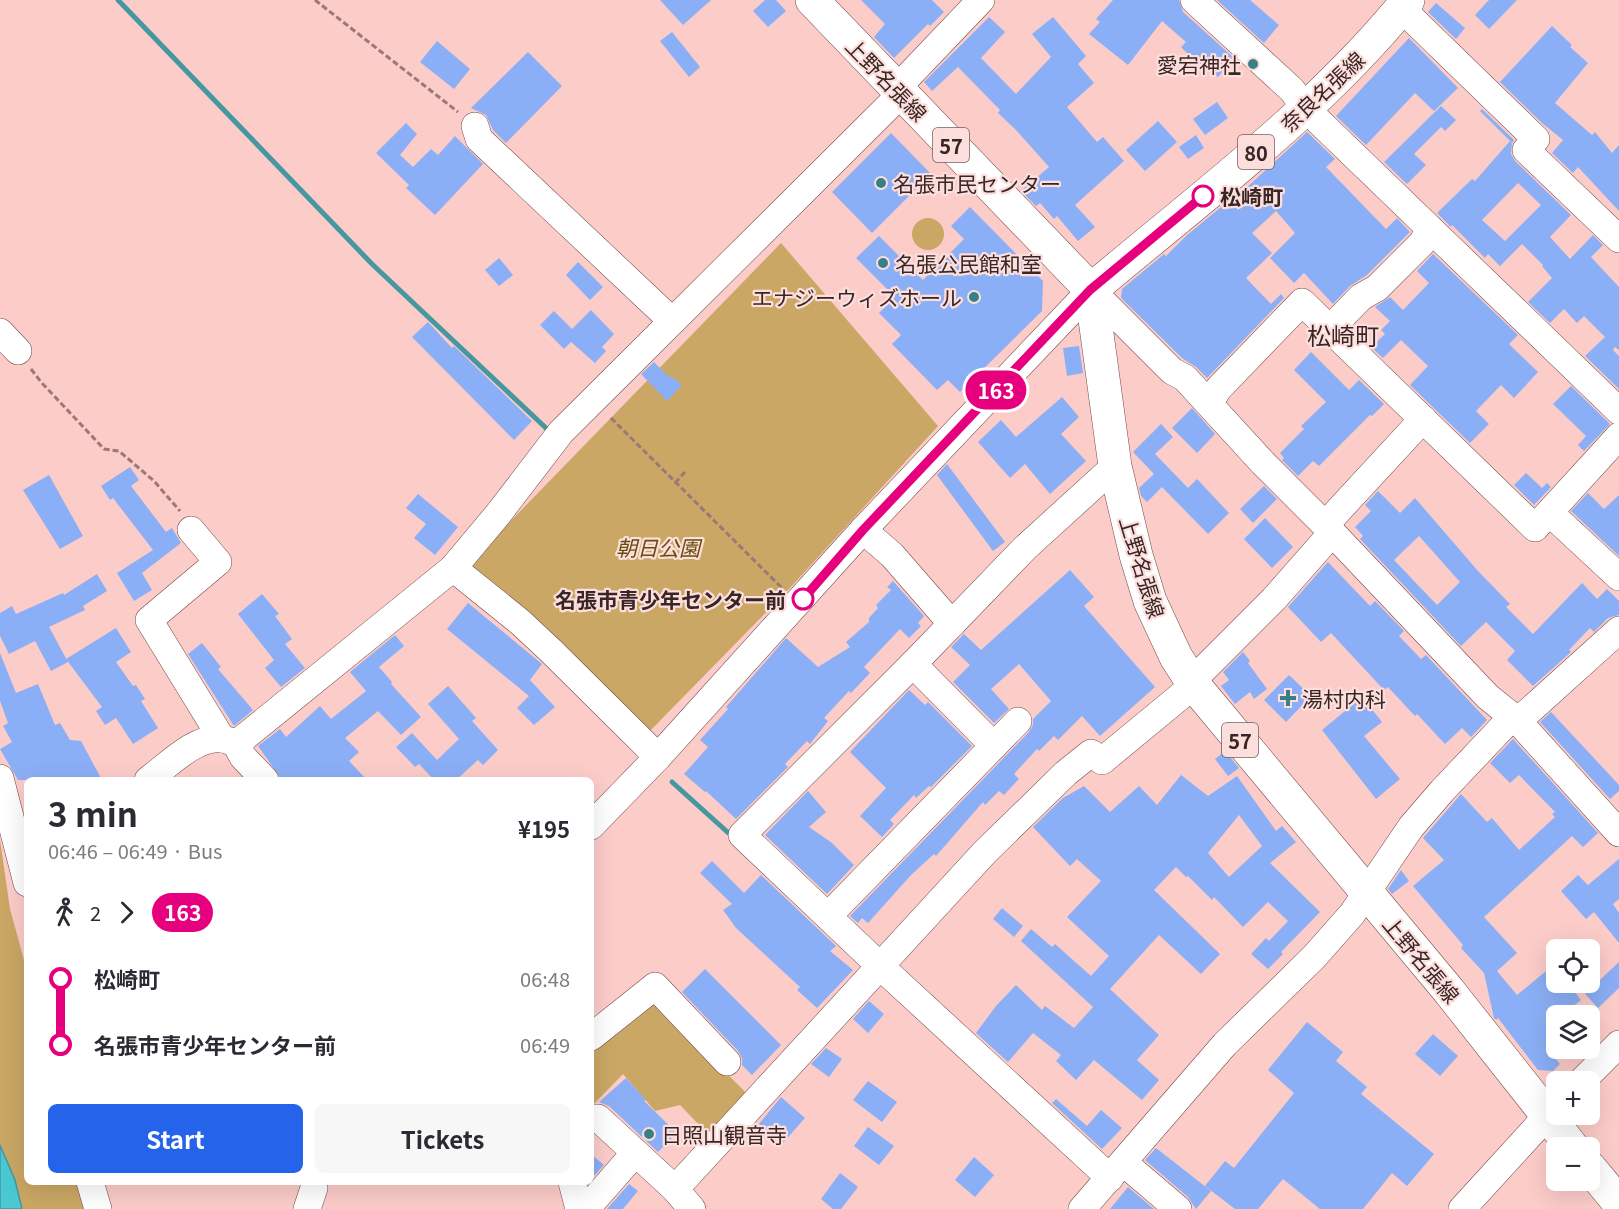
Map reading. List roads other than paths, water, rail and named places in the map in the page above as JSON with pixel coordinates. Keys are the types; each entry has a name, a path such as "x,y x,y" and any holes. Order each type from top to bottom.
{"main road":[{"name":"上野名張線","path":"812,0 1090,290 1115,466 1136,555 1150,601 1176,657 1193,683 1366,892 1546,1103"},
{"name":"奈良名張線","path":"1090,290 1306,109 1377,39 1405,4"},
{"path":"1600,1180 1619,1203"}],"street":[{"path":"152,777 204,740 229,741 458,573 499,513 554,441 899,91 981,0"},
{"path":"1194,0 1292,90 1306,109 1619,411"},
{"path":"1405,4 1536,139 1526,150 1619,239"},
{"path":"475,126 479,139 672,321"},
{"path":"1330,329 1361,297 1377,288 1422,243 1430,229"},
{"path":"594,823 658,757 863,530 1090,290 1172,371 1185,378 1263,464 1329,529 1488,697 1515,719 1619,834"},
{"path":"1209,403 1219,388 1302,302 1534,528 1619,436"},
{"path":"594,1118 598,1118 683,1199 880,966 985,852 1066,773 1091,753 1102,761 1193,683 1274,599 1329,529 1423,419"},
{"path":"1115,466 1025,548 742,835 880,966 1117,1169 1131,1169 1178,1209"},
{"path":"1550,513 1619,577"},
{"path":"191,530 218,562 140,626 229,741 262,777"},
{"path":"863,530 892,555 952,624"},
{"path":"458,573 520,622 658,757"},
{"path":"1082,1209 1225,1044 1322,949 1352,915 1411,827 1442,791 1515,719 1619,630"},
{"path":"913,664 994,747"},
{"path":"828,916 1018,721"},
{"path":"0,778 24,863"},
{"path":"594,1035 655,986 727,1062"},
{"path":"1596,1071 1615,1057"},
{"path":"1462,1209 1546,1117"},
{"path":"585,1209 635,1153"},
{"path":"91,1185 98,1209"},
{"path":"573,1185 579,1209"}],"water":[{"path":"0,1145 15,1180 22,1209 0,1209"}],"waterway":[{"path":"118,0 372,264 547,429 548,433"},
{"path":"672,782 734,838"}],"place":[{"name":"愛宕神社","path":"1253,64"},
{"name":"名張市民センター","path":"881,183"},
{"name":"松崎町","path":"1203,196"},
{"name":"名張公民館和室","path":"883,263"},
{"name":"エナジーウィズホール","path":"974,297"},
{"name":"名張市青少年センター前","path":"803,599"},
{"name":"湯村内科","path":"1288,698"},
{"name":"日照山観音寺","path":"649,1134"}],"district":[{"name":"松崎町","path":"1343,334"}],"park label":[{"name":"朝日公園","path":"658,547"}]}
